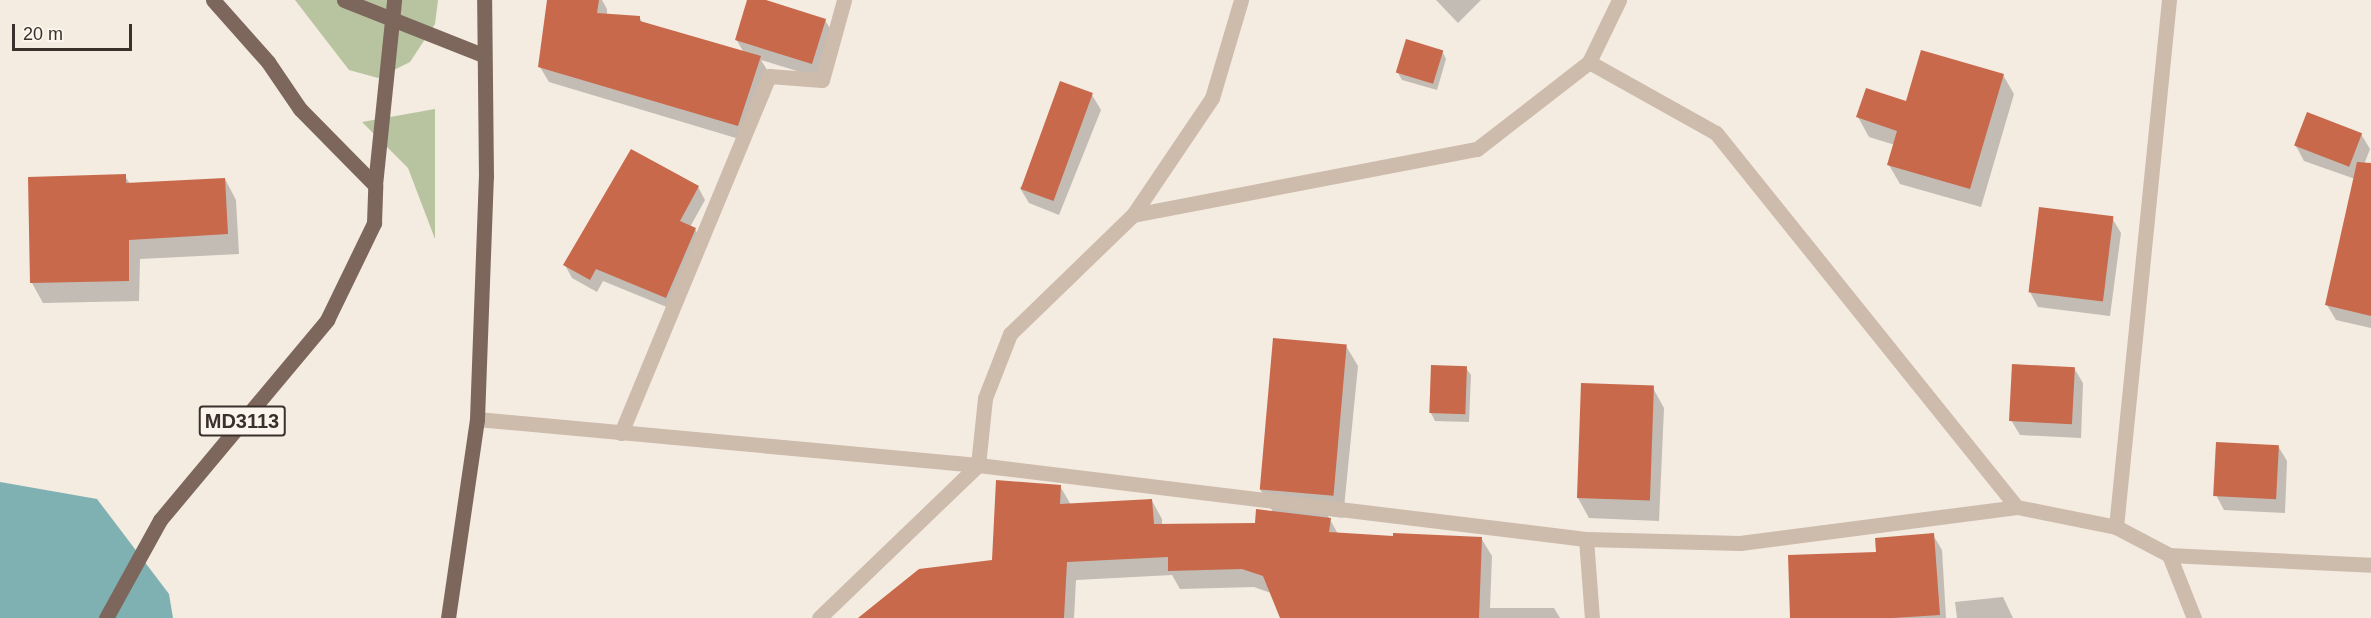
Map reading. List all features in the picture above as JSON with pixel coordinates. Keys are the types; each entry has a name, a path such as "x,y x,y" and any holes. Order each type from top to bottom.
{"main road":[{"path":"213,0 268,63 300,109 375,185"},
{"path":"344,0 483,55"},
{"path":"375,185 394,0"},
{"path":"448,618 477,419 486,177 484,0"},
{"name":"MD3113","path":"106,618 160,520 327,320 374,223 375,185"}],"street":[{"path":"621,433 769,76 822,80 844,0"},
{"path":"819,618 978,465 985,398 1010,334 1133,215 1212,98 1241,0"},
{"path":"1133,215 1477,149 1589,62 1619,0"},
{"path":"2116,527 2169,0"},
{"path":"1589,62 1716,133 2017,507"},
{"path":"477,419 978,465 1586,539 1740,543 2017,507 2116,527 2169,555 2371,565"},
{"path":"1586,539 1592,618"},
{"path":"2169,555 2194,618"}],"green space":[{"path":"295,0 438,0 435,24 410,62 378,78 349,70"},
{"path":"435,109 435,239 408,168 362,122"}],"water":[{"path":"0,482 97,499 169,594 173,618 0,618"}],"building":[{"path":"547,0 599,0 597,13 640,16 640,21 761,56 738,126 538,67"},
{"path":"747,0 766,0 826,19 812,64 735,40"},
{"path":"1406,39 1443,50 1433,84 1396,72"},
{"path":"1921,50 2004,74 1970,189 1887,165 1897,131 1856,117 1866,88 1906,101"},
{"path":"1060,81 1093,93 1054,201 1021,189"},
{"path":"2307,112 2362,133 2349,167 2294,146"},
{"path":"631,149 699,186 680,221 696,228 666,298 596,269 590,280 563,265"},
{"path":"2357,162 2371,163 2371,316 2325,305"},
{"path":"126,174 126,183 225,178 228,234 129,240 129,281 30,283 28,177"},
{"path":"2039,207 2113,216 2103,301 2029,292"},
{"path":"1273,338 1347,344 1333,496 1260,489"},
{"path":"2012,364 2075,367 2072,424 2009,421"},
{"path":"1431,365 1467,366 1465,414 1429,413"},
{"path":"1581,383 1654,386 1650,500 1577,498"},
{"path":"2216,442 2279,445 2276,499 2213,496"},
{"path":"996,480 1061,485 1060,504 1152,499 1154,524 1255,523 1256,509 1331,518 1329,532 1393,536 1393,533 1482,537 1479,618 1280,618 1263,576 1242,569 1168,571 1168,557 1067,562 1064,618 858,618 919,569 992,560"},
{"path":"1934,533 1940,615 1893,618 1790,618 1788,555 1876,552 1875,538"}]}
